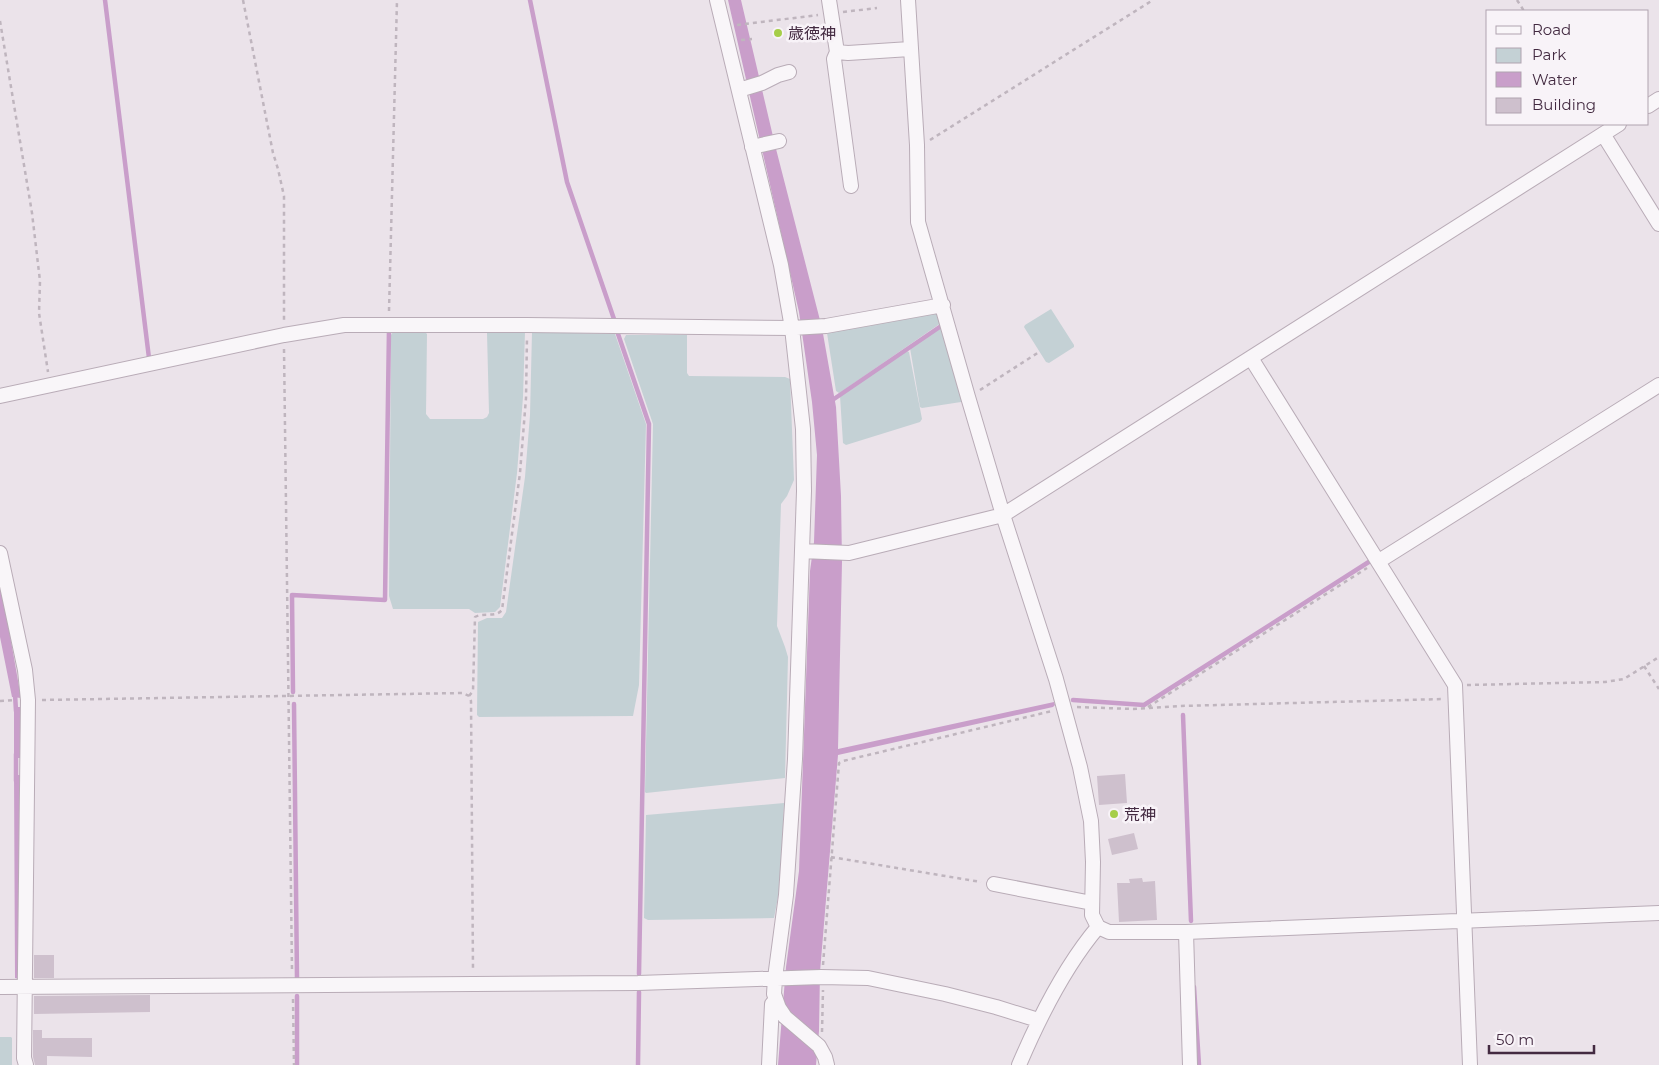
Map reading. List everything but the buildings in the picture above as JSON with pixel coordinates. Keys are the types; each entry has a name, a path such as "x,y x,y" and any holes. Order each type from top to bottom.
{"street":[{"path":"717,0 742,89 795,328 803,429 805,551 795,759 777,1004 785,1017 820,1047 827,1065"},
{"path":"908,0 917,145 918,222 1003,515 1056,678 1060,708 1080,766 1092,821 1092,915 1098,928 1102,931 1116,933 1186,932 1659,913"},
{"path":"830,7 837,52 834,59 851,186"},
{"path":"837,52 848,54 910,50"},
{"path":"742,89 789,72"},
{"path":"805,551 849,553 1003,515 1617,125"},
{"path":"1602,134 1659,224"},
{"path":"755,146 777,141"},
{"path":"0,396 327,327 527,325 795,328 826,326 943,306"},
{"path":"1251,358 1377,559 1455,692 1470,1065"},
{"path":"1377,559 1659,384"},
{"path":"0,553 24,670 28,700 24,1058 26,1065"},
{"path":"994,884 1092,903"},
{"path":"1019,1065 1038,1020 1085,942 1098,928"},
{"path":"1186,932 1190,1065"},
{"path":"0,987 638,983 822,977 868,978 996,1006 1038,1020"},
{"path":"768,1065 772,1004 777,1004"}],"path":[{"path":"243,0 271,146 284,196 284,335 294,1065"},
{"path":"388,325 397,0"},
{"path":"917,145 922,144 1153,0"},
{"path":"731,26 830,7 877,8"},
{"path":"0,22 32,213 40,281 39,313 50,386"},
{"path":"735,42 751,39"},
{"path":"469,696 473,692 475,617 496,614 502,610 526,398 527,325"},
{"path":"968,398 1039,352"},
{"path":"1146,708 1377,559"},
{"path":"820,1047 823,1029 822,977 839,763 841,762 1060,708 1146,708 1455,692 1605,682 1624,679 1659,657"},
{"path":"1644,666 1659,689"},
{"path":"0,701 463,693 469,696 471,701 473,984"},
{"path":"831,857 994,884"}],"green space":[{"path":"1051,309 1074,347 1049,363 1046,362 1024,327"},
{"path":"937,310 941,323 841,392 836,391 827,333"},
{"path":"942,326 963,398 961,402 922,408 920,407 910,348"},
{"path":"489,331 525,332 523,397 517,473 500,607 495,612 475,613 469,609 393,609 389,596 391,335 393,332 425,332 427,334 426,414 430,419 483,419 489,413 487,333"},
{"path":"532,332 615,334 646,424 639,685 633,716 479,717 477,715 478,622 487,618 502,618 506,612 525,477 530,415"},
{"path":"626,335 687,335 687,373 689,376 785,377 790,379 794,480 781,504 777,626 788,657 785,778 646,793 653,424 624,339"},
{"path":"907,351 909,352 922,419 920,422 846,445 843,443 840,396"},
{"path":"784,803 781,881 774,918 648,920 644,918 646,815"},
{"path":"0,1037 12,1038 12,1065 0,1065"}],"water":[{"path":"728,0 741,0 775,145 822,328 836,407 841,496 842,562 838,749 1054,702 1055,705 838,755 820,972 819,1031 816,1065 778,1065 786,967 799,871 810,571 814,542 817,455 812,402 799,312"},
{"path":"0,578 21,698 12,697 0,637"},
{"path":"14,707 20,707 20,758 14,758"},
{"path":"14,775 20,775 19,979 15,978"}],"waterway":[{"path":"105,0 149,358"},
{"path":"530,0 567,182 615,322"},
{"path":"831,401 944,324"},
{"path":"293,692 292,595 385,600 389,329"},
{"path":"617,331 649,424 639,974"},
{"path":"1073,700 1144,705 1375,558"},
{"path":"15,694 16,711"},
{"path":"294,704 297,978"},
{"path":"1183,715 1191,921"},
{"path":"16,754 16,781"},
{"path":"1194,987 1199,1065"},
{"path":"638,1065 639,992"},
{"path":"297,996 297,1065"}],"place":[{"name":"歳徳神","path":"778,33"},
{"name":"荒神","path":"1114,814"}]}
